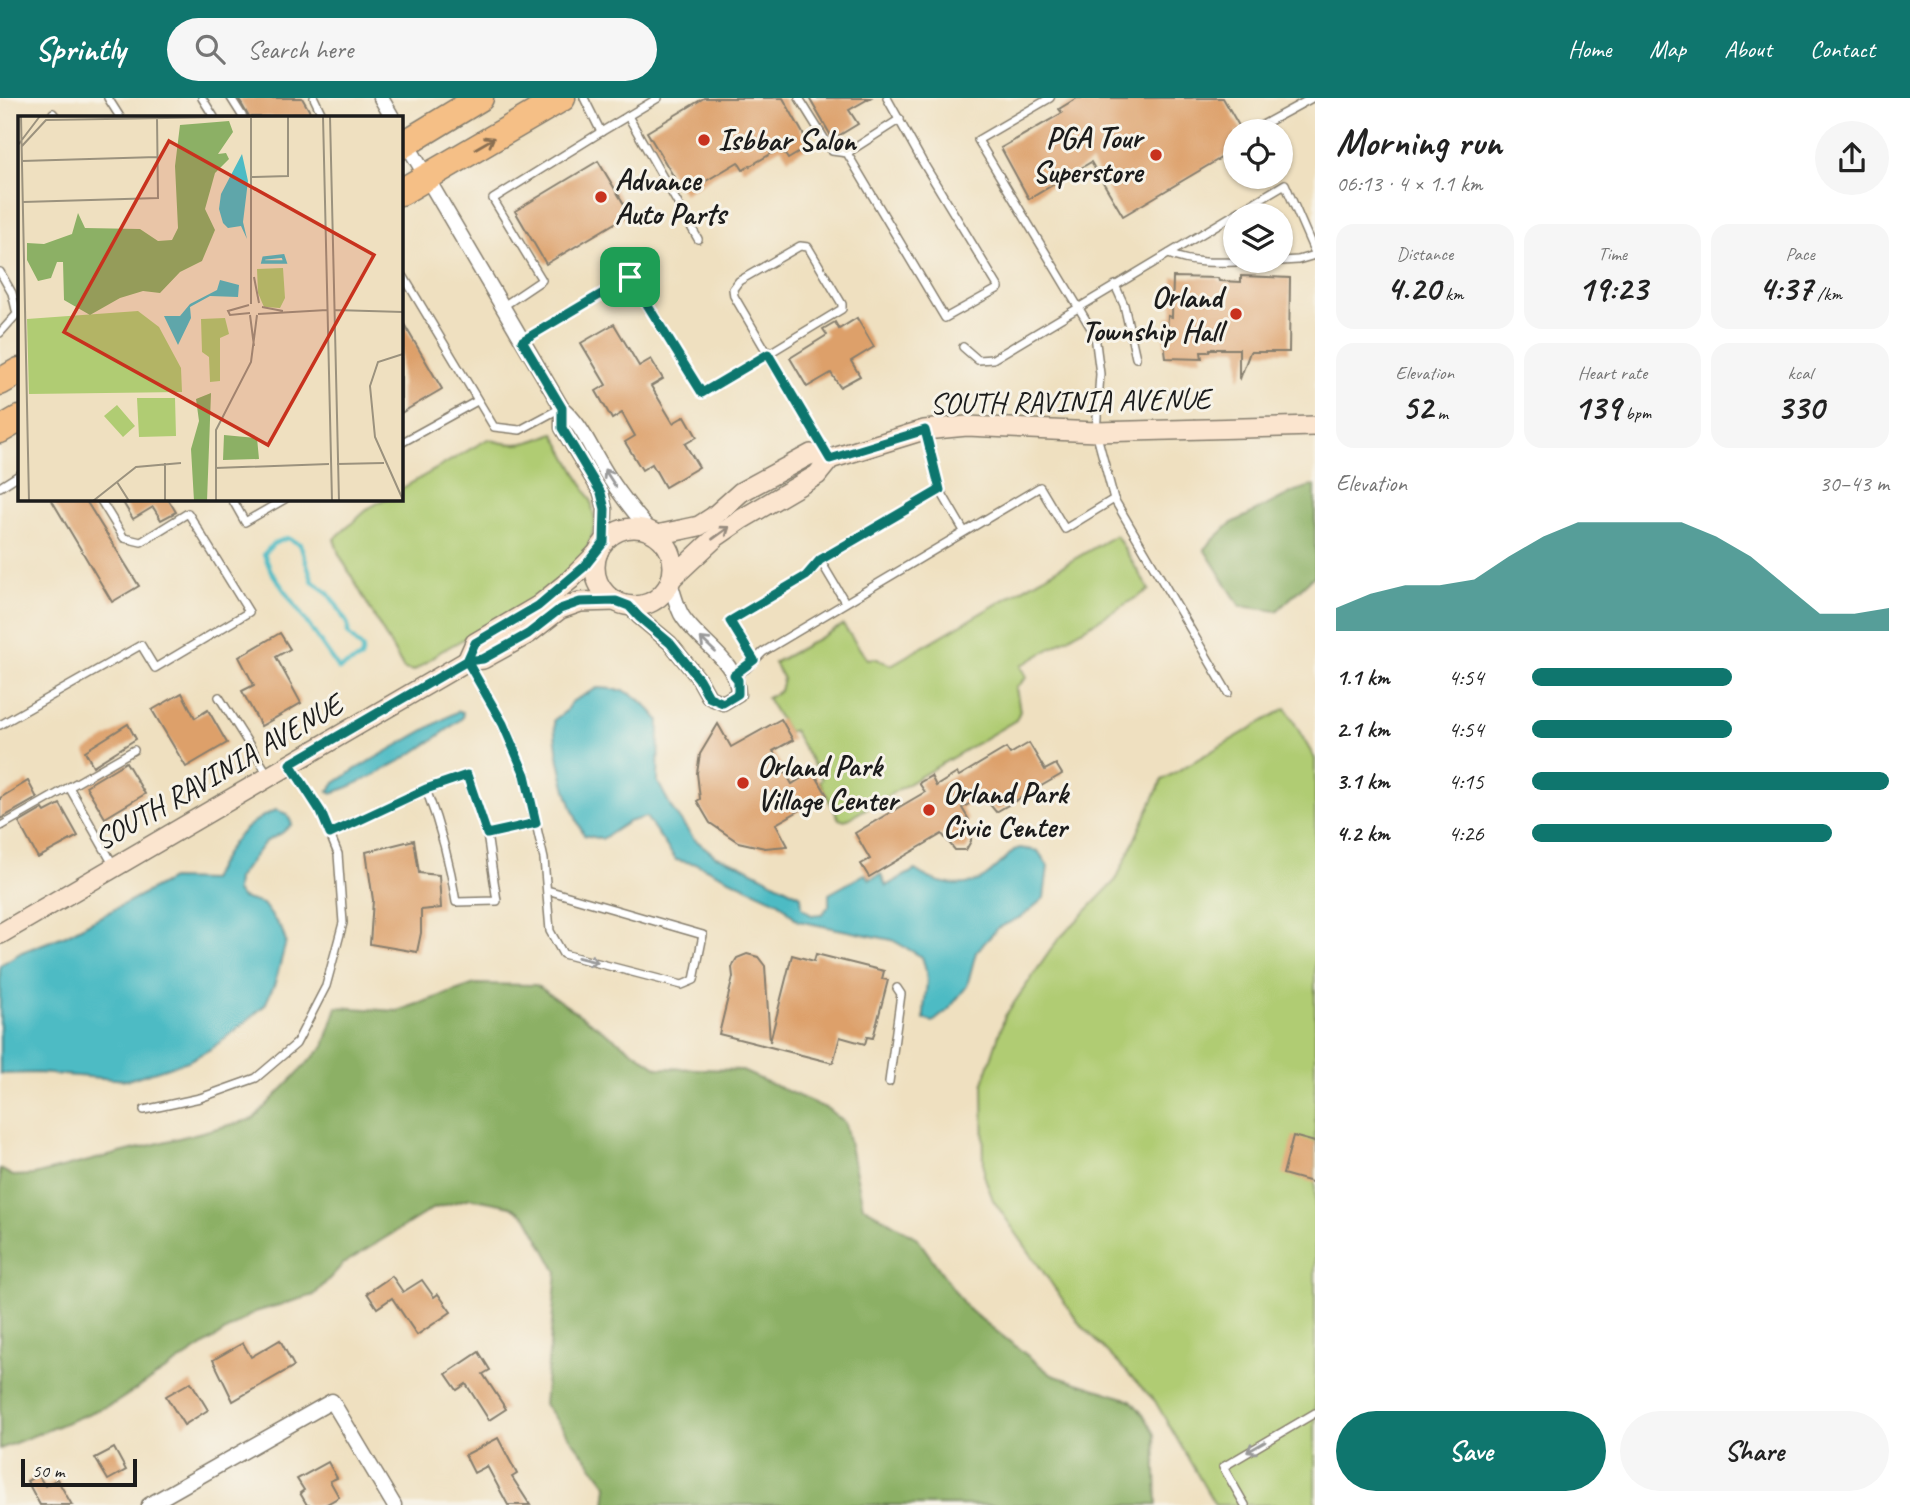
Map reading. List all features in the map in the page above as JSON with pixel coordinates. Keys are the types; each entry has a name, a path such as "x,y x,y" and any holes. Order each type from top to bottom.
{"highway":[{"path":"403,140 481,98"},
{"path":"402,191 562,98"},
{"path":"0,430 18,420"}],"street":[{"path":"381,98 391,116"},
{"path":"403,140 562,408 577,420 601,465 625,501 666,545 673,568 665,591 642,605 622,603"},
{"path":"562,408 562,428 601,493 605,509 601,547 596,562 599,583 606,594 622,603 670,643 699,679 709,697 723,703 738,694 738,680 722,658 693,631 680,612 670,581"},
{"name":"SOUTH RAVINIA AVENUE","path":"654,533 699,526 741,492 811,454 830,459 925,430 967,426 1096,432 1315,426"},
{"name":"SOUTH RAVINIA AVENUE","path":"670,581 716,537 817,475 830,459"},
{"path":"601,547 621,530 631,528 654,533"},
{"name":"SOUTH RAVINIA AVENUE","path":"467,661 475,643 538,606 570,580 601,547"},
{"name":"SOUTH RAVINIA AVENUE","path":"0,934 467,661 483,659 528,634 560,609 580,602 622,603"},
{"path":"149,1505 332,1401 394,1505"}],"lane":[{"path":"108,98 119,116"},
{"path":"202,98 213,116"},
{"path":"232,98 242,116"},
{"path":"314,98 323,116"},
{"path":"584,98 601,132"},
{"path":"502,307 542,280 493,199 658,98"},
{"path":"799,98 832,151 847,153 900,119"},
{"path":"847,153 945,318 999,288 887,98"},
{"path":"1050,98 978,140 1095,335 1100,374 1096,432 1114,499 1228,693"},
{"path":"1274,119 1312,98"},
{"path":"628,116 698,239"},
{"path":"963,347 978,360 993,359 1285,184 1315,254 1293,260"},
{"path":"522,341 630,277 702,393 768,354 842,309 842,304 808,247 800,246 740,281 733,289 734,296 768,354 830,459"},
{"path":"1169,254 1182,260 1223,261"},
{"path":"0,272 12,293 18,314 0,333"},
{"path":"402,277 494,427 520,430 562,408"},
{"path":"1115,285 1127,318 1136,358"},
{"path":"402,442 477,401"},
{"path":"925,430 940,490 964,531"},
{"path":"0,487 18,476"},
{"path":"734,675 763,652 1040,487 1065,528 1114,499"},
{"path":"754,660 730,621 806,576 820,560 940,490"},
{"path":"0,725 141,645 155,668 249,612 188,513 141,542 124,538 101,500"},
{"path":"233,500 245,522 283,500"},
{"path":"820,560 845,602"},
{"path":"467,661 503,724 525,775 544,859 550,931 563,954 682,985 694,980 704,934 547,890"},
{"path":"219,697 269,776"},
{"path":"1,826 134,750"},
{"path":"144,1110 200,1098 257,1078 296,1044 326,986 343,923 338,854 321,812 290,764"},
{"path":"330,834 426,789 467,775 487,834 497,901 456,902 450,862 426,789"},
{"path":"69,787 114,867"},
{"path":"487,834 536,823"},
{"path":"889,1082 901,994 897,988"},
{"path":"1245,1505 1223,1467 1315,1413"}],"green space":[{"path":"554,433 591,500 595,521 584,557 539,597 440,652 414,671 404,669 339,554 334,539 369,508 383,500 402,500 402,488 488,439 521,444"},
{"path":"1315,485 1315,575 1277,611 1240,606 1204,549 1230,524 1295,491"},
{"path":"1116,535 1149,590 1021,666 1027,677 1016,688 1020,711 1016,720 845,821 839,819 819,781 822,779 793,730 788,732 767,698 780,691 783,679 774,663 843,625 867,659 875,658 891,665"},
{"path":"1286,708 1315,759 1315,1505 1215,1505 1155,1401 1079,1323 993,1200 984,1175 983,1083 1005,1016 1057,941 1116,880 1162,780"},
{"path":"475,984 536,985 658,1068 740,1070 828,1109 845,1123 863,1206 917,1238 967,1308 1052,1375 1131,1400 1155,1434 1157,1505 605,1505 607,1485 544,1404 557,1272 527,1217 511,1206 470,1198 432,1209 343,1264 314,1295 255,1312 115,1403 0,1449 0,1169 13,1176 34,1175 253,1119 324,1046 337,1007 397,1011"}],"water":[{"path":"597,688 633,695 659,720 658,782 671,807 693,838 716,856 739,864 801,896 802,907 811,915 822,914 829,906 829,894 865,874 870,879 881,874 886,886 915,870 940,882 967,884 985,877 1014,850 1020,848 1038,851 1048,866 1044,898 1023,916 998,928 976,952 967,986 948,1010 933,1022 924,1019 927,982 922,957 892,940 798,921 779,902 697,864 676,860 646,817 628,822 602,839 584,835 563,779 554,720 566,711 571,702"},
{"path":"458,711 463,712 462,718 417,751 366,779 333,793 328,791 356,769"},
{"path":"276,810 287,814 292,824 265,842 237,879 236,892 242,898 263,904 282,930 286,942 275,983 265,1005 211,1049 188,1061 127,1080 38,1073 0,1074 0,965 22,952 66,935 171,879 211,880 236,838 253,823"}],"building":[{"path":"238,98 302,98 312,116 248,116"},
{"path":"704,98 783,98 810,146 788,159 781,148 743,170 738,162 684,194 647,132"},
{"path":"809,98 870,98 849,110 858,124 833,139"},
{"name":"PGA Tour Superstore","path":"1077,98 1223,98 1235,119 1223,119 1223,157 1123,216 1091,162 1029,199 1001,148 1062,113 1059,109"},
{"path":"598,161 630,214 546,264 515,211"},
{"name":"Orland Township Hall","path":"1241,276 1290,278 1289,352 1250,352 1240,379 1239,349 1210,349 1209,352 1201,352 1202,359 1166,358 1163,331 1167,331 1168,316 1172,317 1173,277 1218,278 1219,281 1241,282"},
{"path":"857,318 874,347 851,361 860,376 840,387 831,373 807,387 790,358 827,335 823,329 835,322 839,329"},
{"path":"402,321 442,389 402,412"},
{"path":"614,324 639,366 651,359 663,379 651,386 673,423 685,416 697,437 685,444 699,467 665,487 652,464 642,470 625,442 635,436 622,413 612,419 596,391 606,385 581,343"},
{"path":"52,500 86,500 139,586 112,602"},
{"path":"122,500 169,500 176,512 161,520 153,507 133,519"},
{"path":"280,633 290,649 276,657 301,703 261,726 242,691 254,685 239,657"},
{"path":"182,693 195,718 208,710 227,743 186,767 152,710"},
{"name":"Orland Park Village Center","path":"781,719 793,740 773,751 792,784 813,771 827,795 776,824 788,846 765,848 738,842 710,823 697,801 700,799 697,773 700,754 718,724 731,747"},
{"path":"128,724 136,739 93,766 85,751"},
{"name":"Orland Park Civic Center","path":"1029,743 1045,770 1056,764 1062,774 996,812 983,796 962,808 969,820 962,824 971,836 966,850 955,850 942,834 869,877 861,864 870,859 855,833 925,792 919,783 931,776 936,786 957,773 959,776 1006,748 1010,754"},
{"path":"126,762 145,794 105,818 86,786"},
{"path":"28,781 37,798 0,819 0,798"},
{"path":"60,804 78,836 38,858 19,823 43,809 45,812"},
{"path":"414,840 419,873 439,875 441,908 421,910 421,933 417,952 370,944 373,900 366,852"},
{"path":"747,954 758,957 765,966 770,1042 792,955 814,961 816,954 884,971 882,979 888,980 873,1038 867,1037 865,1044 840,1037 833,1063 719,1034 733,977 732,968 737,958"},
{"path":"1293,1136 1315,1142 1315,1183 1283,1174"},
{"path":"392,1276 403,1292 422,1280 434,1297 438,1294 451,1312 417,1335 392,1298 377,1308 367,1293"},
{"path":"280,1340 294,1366 233,1401 213,1360 243,1343 251,1357"},
{"path":"479,1352 490,1370 483,1374 506,1409 489,1420 466,1384 457,1390 446,1374"},
{"path":"191,1382 208,1410 184,1425 166,1396"},
{"path":"498,1438 517,1474 512,1477 530,1505 508,1505 487,1466 474,1473 465,1455"},
{"path":"114,1448 126,1470 108,1480 95,1458"},
{"path":"328,1462 337,1478 330,1481 339,1497 325,1505 307,1505 300,1493 304,1490 297,1479"},
{"path":"38,1475 45,1486 57,1479 72,1505 40,1505 27,1481"}],"waterway":[{"path":"287,538 300,544 313,582 327,592 337,606 348,625 348,634 363,649 361,658 339,669 271,571 264,554 273,544 287,538"}],"place":[{"name":"Isbbar Salon","path":"704,140"},
{"name":"PGA Tour Superstore","path":"1156,155"},
{"name":"Advance Auto Parts","path":"601,197"},
{"name":"Orland Township Hall","path":"1236,314"},
{"name":"Orland Park Village Center","path":"743,783"},
{"name":"Orland Park Civic Center","path":"929,810"}],"route":[{"path":"630,277 522,341 562,408 562,428 601,493 605,509 604,542 584,567 538,606 475,643 467,661 290,764 321,812 330,834 426,789 467,775 487,834 536,823 525,775 503,724 467,661 483,659 528,634 560,609 580,602 616,601 629,606 670,643 699,679 709,697 723,703 738,694 738,680 734,675 746,669 754,660 730,621 806,576 820,560 940,490 925,430 830,459 768,354 702,393 630,277"}]}
